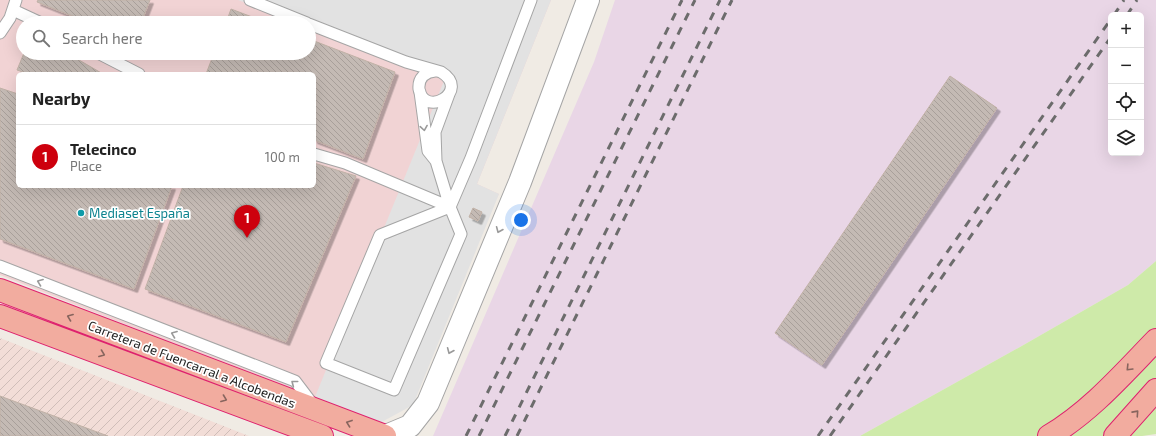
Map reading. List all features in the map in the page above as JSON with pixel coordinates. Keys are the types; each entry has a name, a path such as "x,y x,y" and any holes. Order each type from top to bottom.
{"highway":[{"name":"Carretera de Fuencarral a Alcobendas","path":"0,290 319,412 386,436"},
{"name":"Carretera de Fuencarral a Alcobendas","path":"0,316 322,436"},
{"path":"1049,436 1060,430 1101,396 1156,340"},
{"path":"1115,436 1156,390"}],"street":[{"path":"386,436 410,426 428,403 520,182 588,0"}],"lane":[{"path":"250,0 290,16"},
{"path":"316,26 406,62 441,72 448,79 450,84 449,94 435,132 436,161 450,207 461,234 394,390 326,363 380,235 450,207 471,158 531,0"},
{"path":"0,33 14,5 30,16"},
{"path":"112,60 135,72"},
{"path":"406,62 422,78"},
{"path":"435,71 426,74 422,78 419,87 428,151 436,161"},
{"path":"420,92 426,100 431,102 442,101 449,94"},
{"path":"316,155 345,163 450,207"},
{"path":"0,266 295,381 319,412"}],"shaded area":[{"name":"Mediaset España","path":"0,0 551,0 477,184 499,194 378,424 0,275"},
{"path":"238,0 551,0 477,184 499,194 413,405 378,424 315,397 446,76 316,28 316,16 282,16"},
{"path":"615,0 1156,0 1156,261 1128,285 860,436 433,436 594,62"},
{"path":"0,338 249,436 0,436"}],"green space":[{"path":"1156,261 1156,434 1142,436 860,436 1128,285"}],"building":[{"path":"38,0 150,0 144,16 72,16 37,2"},
{"path":"231,9 250,16 228,16"},
{"path":"316,42 395,72 363,159 316,141 316,72 207,72 211,60 316,60"},
{"path":"21,60 79,60 100,72 23,72 17,70"},
{"path":"950,76 997,108 822,365 775,333"},
{"name":"Mediaset España","path":"0,88 16,93 16,188 171,188 134,289 0,239"},
{"path":"316,164 356,176 286,342 145,289 182,188 316,188"},
{"path":"473,208 482,212 478,221 469,217"},
{"path":"0,396 108,436 0,436"}],"railway":[{"path":"466,436 682,0"},
{"path":"479,436 695,0"},
{"path":"505,436 720,0"},
{"path":"517,436 732,0"},
{"path":"1116,12 1124,0"},
{"path":"1129,12 1137,0"},
{"path":"818,436 1108,23"},
{"path":"830,436 1108,41"}],"place":[{"name":"Mediaset España","path":"81,213"},
{"name":"Telecinco","path":"247,238"}]}
